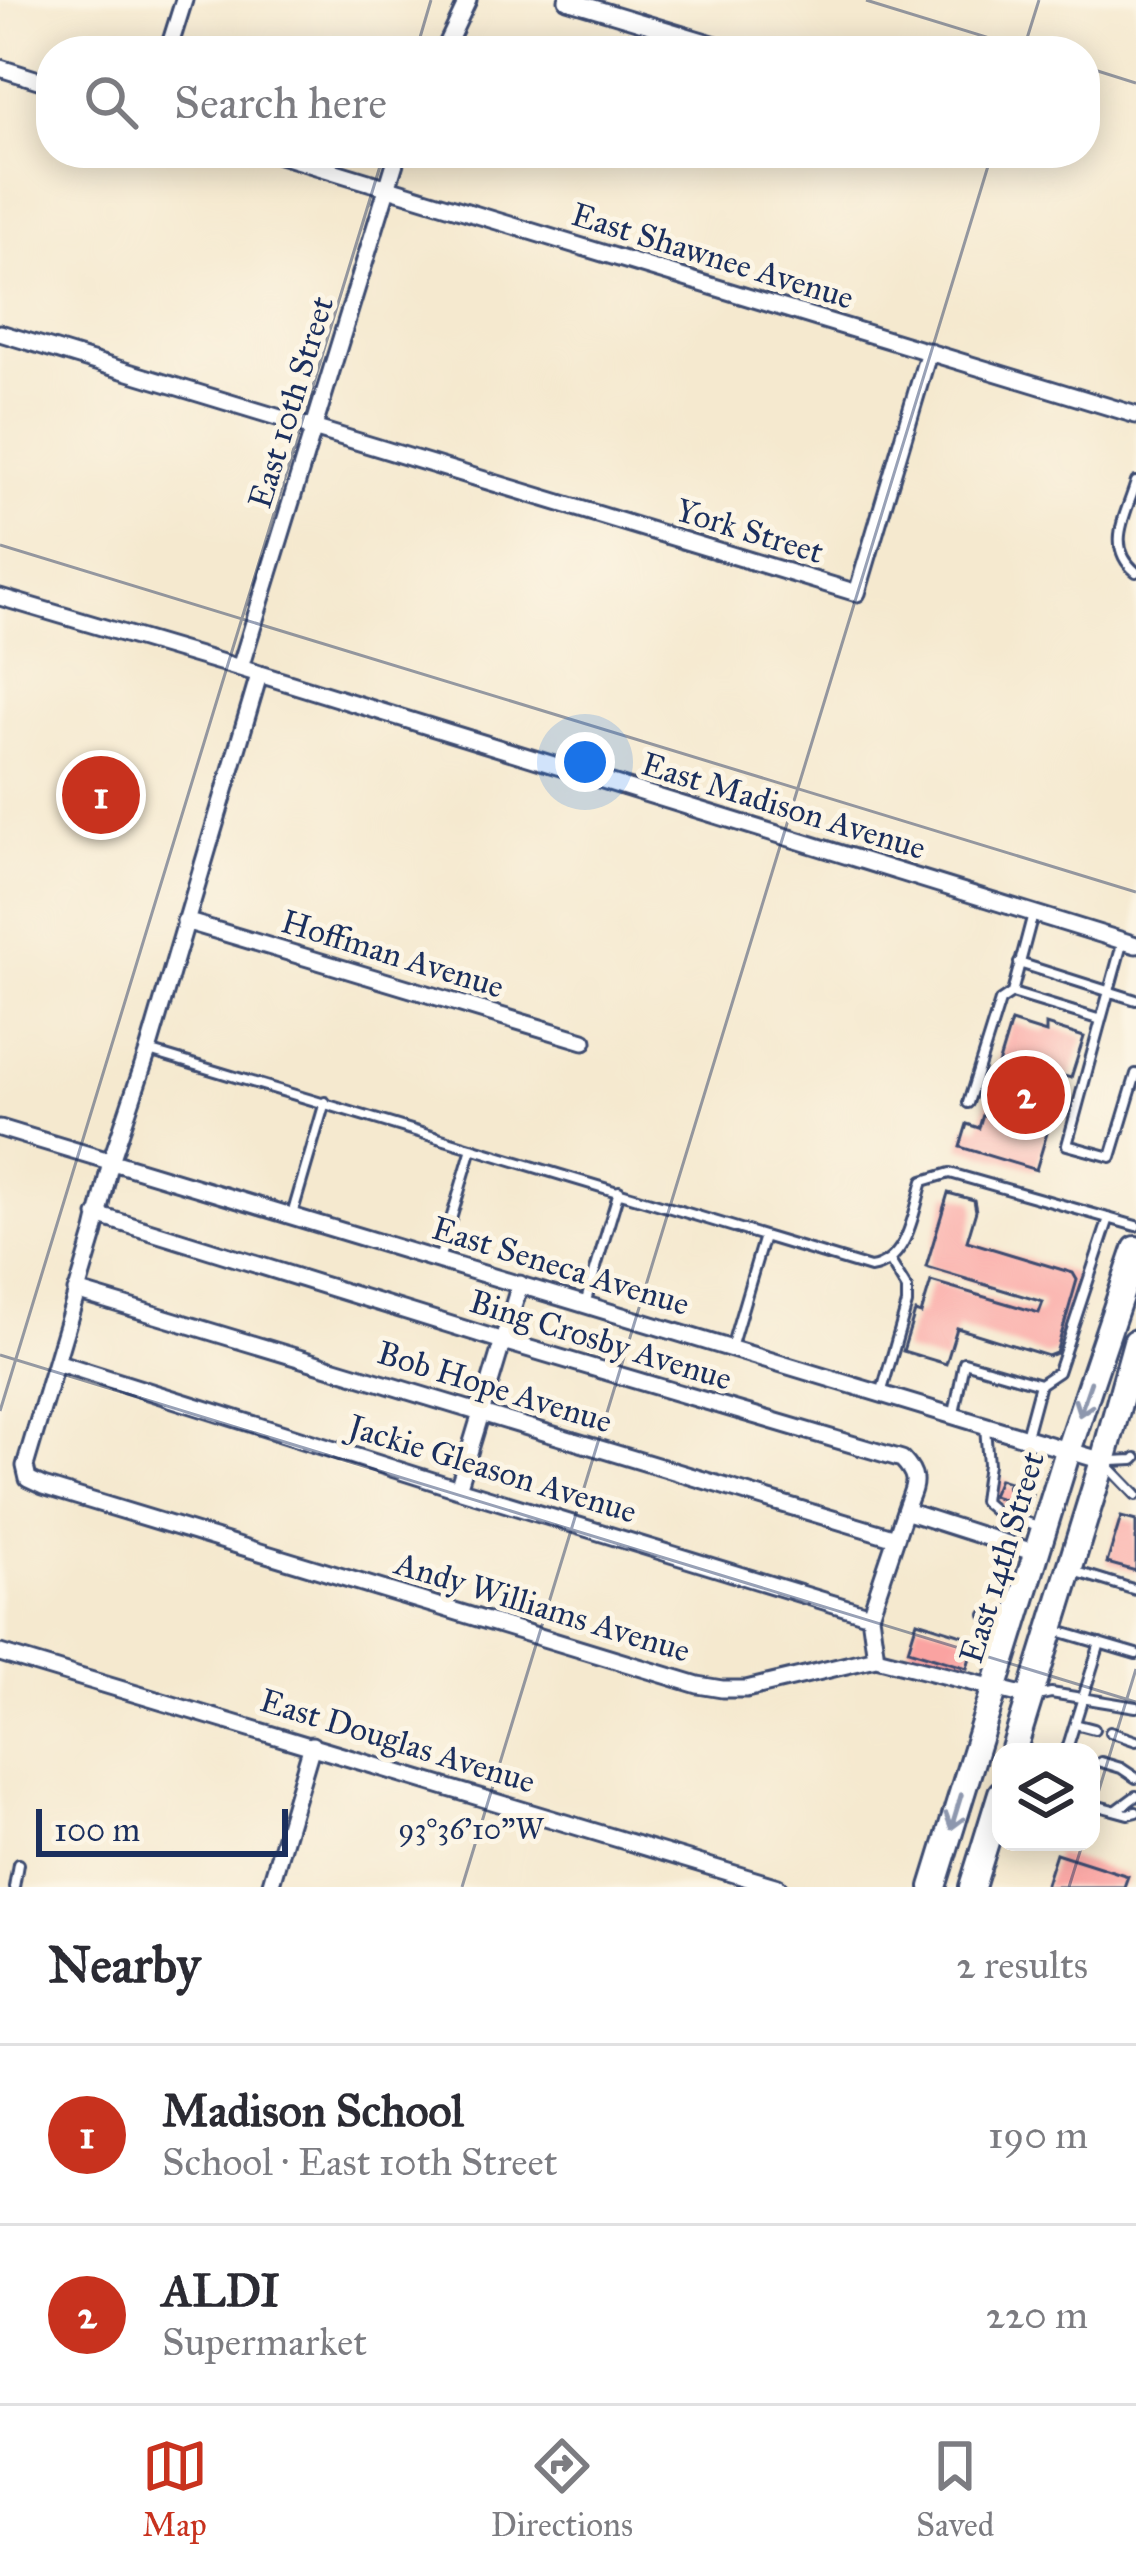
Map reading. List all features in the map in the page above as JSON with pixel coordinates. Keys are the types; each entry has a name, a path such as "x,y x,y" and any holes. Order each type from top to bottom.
{"main road":[{"name":"East 14th Street","path":"933,1887 1068,1450 1136,1249"},
{"name":"East 14th Street","path":"1016,1743 1130,1384 1136,1342"},
{"path":"972,1887 992,1821"}],"street":[{"path":"173,36 184,0"},
{"path":"451,36 468,0"},
{"path":"567,0 686,36"},
{"path":"0,68 36,79"},
{"name":"East Shawnee Avenue","path":"320,168 1136,416"},
{"name":"East 10th Street","path":"240,668 393,168"},
{"path":"0,332 314,428"},
{"name":"York Street","path":"314,428 857,593 929,351"},
{"name":"East Madison Avenue","path":"0,597 1129,942"},
{"path":"56,1362 111,1161 259,675"},
{"name":"Hoffman Avenue","path":"185,921 584,1041"},
{"name":"East Seneca Avenue","path":"0,1128 985,1425 1027,1444 1103,1461"},
{"name":"Bing Crosby Avenue","path":"97,1215 503,1342 902,1459 914,1472 915,1482 905,1511"},
{"path":"458,1489 520,1285"},
{"name":"Bob Hope Avenue","path":"76,1292 896,1538"},
{"name":"Andy Williams Avenue","path":"56,1362 25,1466 28,1478 43,1486 698,1685 746,1689 876,1658 1030,1697"},
{"name":"Jackie Gleason Avenue","path":"56,1362 870,1615"},
{"path":"876,1658 870,1615 905,1511 1036,1553"},
{"name":"East Douglas Avenue","path":"0,1653 778,1887"},
{"path":"270,1887 312,1745"}],"lane":[{"path":"1136,482 1117,544 1123,561 1136,572"},
{"path":"968,1103 1000,1001 1012,993 1034,913"},
{"path":"1129,942 1109,992 1067,1145 1111,1157 1132,1104 1136,1074"},
{"path":"1019,964 1136,1000"},
{"path":"1012,993 1101,1021"},
{"path":"148,1051 870,1268 885,1265 901,1249 923,1181 950,1173 1136,1226"},
{"path":"292,1215 325,1102"},
{"path":"439,1260 472,1148"},
{"path":"585,1304 619,1191"},
{"path":"1027,1444 1040,1384 1058,1372 1109,1218"},
{"path":"731,1348 764,1236"},
{"path":"880,1394 907,1304 907,1289 890,1261"},
{"path":"953,1416 964,1362 1040,1384"},
{"path":"985,1425 983,1501 988,1508 1044,1528"},
{"path":"987,1454 998,1458"},
{"path":"1103,1461 1136,1458"},
{"path":"1103,1461 1136,1495"},
{"path":"1070,1569 1136,1590"},
{"path":"986,1616 1014,1624"},
{"path":"1051,1628 1136,1654"},
{"path":"1070,1743 1100,1643"},
{"path":"1030,1697 1051,1693 1136,1707"},
{"path":"1075,1724 1094,1729"},
{"path":"1110,1732 1136,1741"},
{"path":"1102,1762 1136,1778"},
{"path":"1116,1811 1136,1796"},
{"path":"1100,1807 1136,1812"},
{"path":"14,1887 18,1864"}],"building":[{"path":"1011,1022 1046,1033 1046,1025 1084,1037 1071,1078 1064,1076 1036,1170 960,1147 967,1124 979,1128"},
{"path":"948,1193 974,1200 976,1211 967,1241 1073,1273 1077,1280 1056,1353 1048,1356 957,1328 946,1364 903,1351 931,1281 1039,1313 1043,1302 926,1267"},
{"path":"999,1479 1009,1482 1007,1487 1032,1495 1027,1511 1000,1505 1002,1499 992,1496"},
{"path":"1121,1517 1136,1521 1136,1571 1107,1563"},
{"path":"917,1621 975,1639 967,1668 908,1650"},
{"path":"1056,1853 1128,1876 1124,1887 1045,1887"}],"place":[{"name":"Madison School","path":"101,795"},
{"name":"ALDI","path":"1026,1095"}]}
